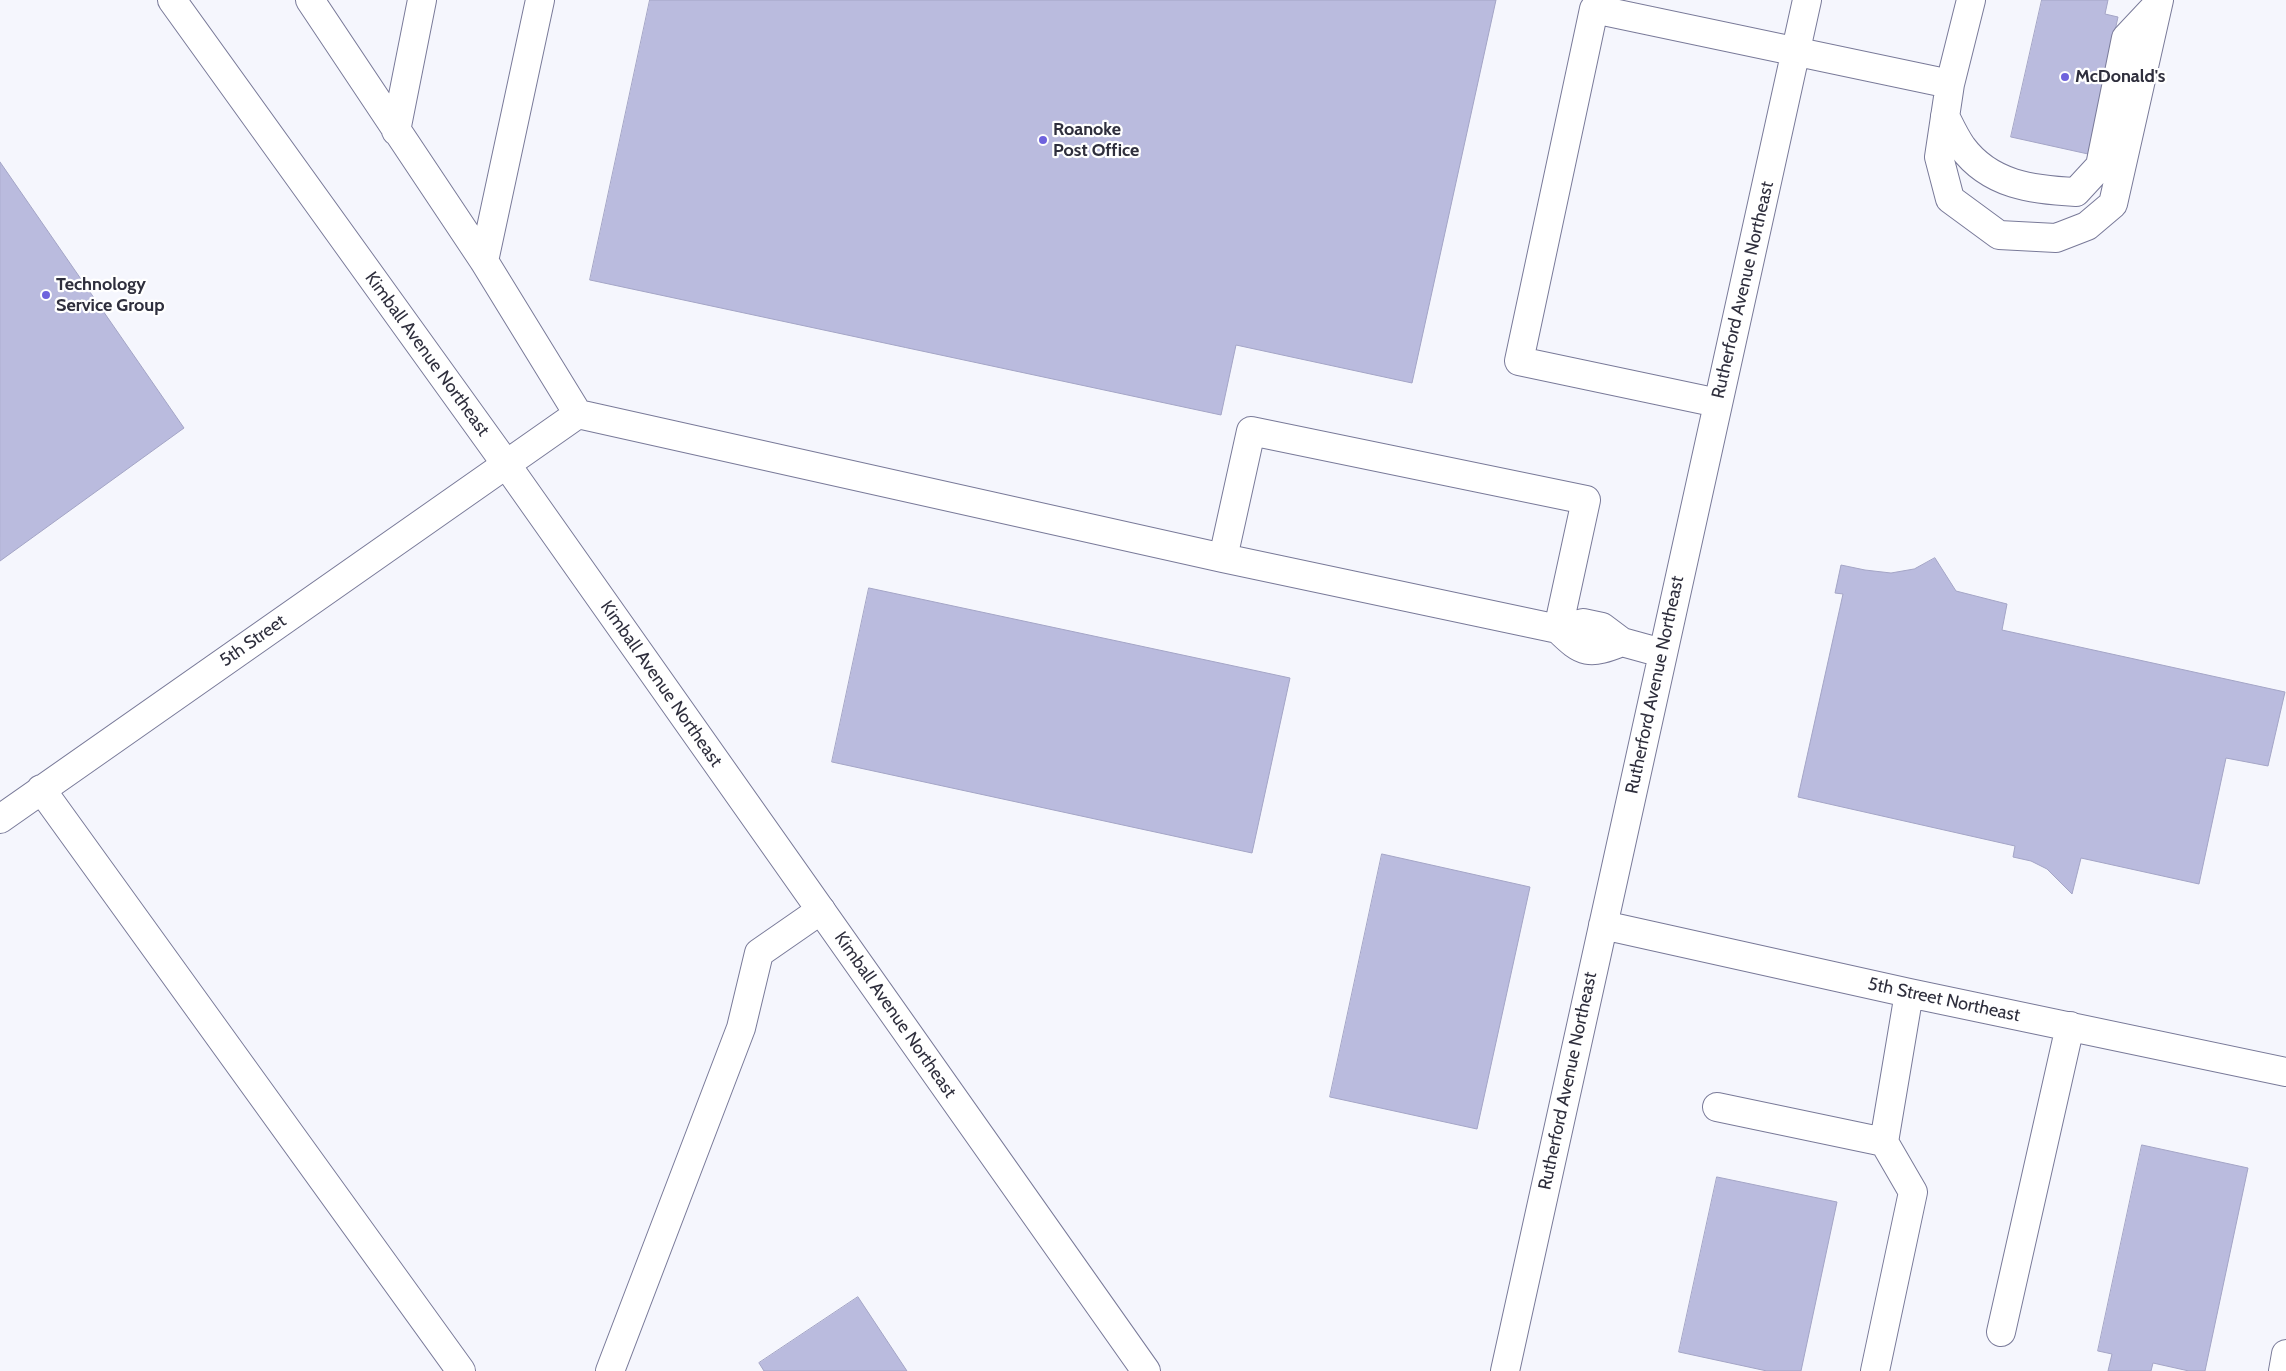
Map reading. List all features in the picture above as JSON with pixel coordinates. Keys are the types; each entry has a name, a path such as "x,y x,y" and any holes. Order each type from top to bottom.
{"street":[{"name":"Kimball Avenue Northeast","path":"172,0 506,464 1146,1371"},
{"path":"310,0 484,261 578,414 1223,558 1558,629 1576,647 1584,649 1598,651 1622,642 1662,652"},
{"path":"396,131 422,0"},
{"path":"484,261 540,0"},
{"name":"Rutherford Avenue Northeast","path":"1505,1371 1662,652 1808,0"},
{"path":"1970,0 1950,84 1939,156 1950,199 1999,235 2056,238 2087,226 2113,204 2159,2"},
{"path":"1945,116 1962,147 1992,175 2036,190 2076,192 2100,166 2126,38 2159,2"},
{"path":"1718,403 1519,361 1594,9 1950,84"},
{"name":"5th Street","path":"0,819 578,414"},
{"path":"1223,558 1251,431 1586,500 1558,629"},
{"path":"42,789 460,1371"},
{"path":"610,1371 741,1028 759,952 821,910"},
{"name":"5th Street Northeast","path":"1603,925 1909,993 2286,1072"},
{"path":"1875,1371 1913,1192 1884,1142 1909,993"},
{"path":"2001,1332 2070,1026"},
{"path":"1717,1108 1884,1142"},
{"path":"2282,1371 2286,1354"}],"building":[{"name":"Roanoke Post Office","path":"650,0 1496,0 1412,383 1236,345 1221,415 590,280"},
{"name":"McDonald's","path":"2042,0 2108,0 2105,14 2118,17 2088,154 2011,137"},
{"name":"Technology Service Group","path":"0,162 184,428 0,561"},
{"path":"1935,558 1956,591 2007,604 2002,630 2285,692 2268,766 2226,758 2199,884 2081,858 2072,894 2047,869 2031,861 2013,857 2015,846 1798,797 1843,594 1835,593 1841,565 1891,573 1914,569"},
{"path":"869,588 1290,678 1252,853 832,762"},
{"path":"1382,854 1530,887 1477,1129 1330,1097"},
{"path":"2142,1145 2248,1168 2205,1371 2189,1371 2153,1363 2151,1371 2108,1371 2112,1354 2098,1351"},
{"path":"1717,1177 1837,1202 1801,1371 1767,1371 1679,1352"},
{"path":"858,1297 907,1371 764,1371 759,1363"}],"place":[{"name":"McDonald's","path":"2065,77"},
{"name":"Roanoke Post Office","path":"1043,140"},
{"name":"Technology Service Group","path":"46,295"}]}
